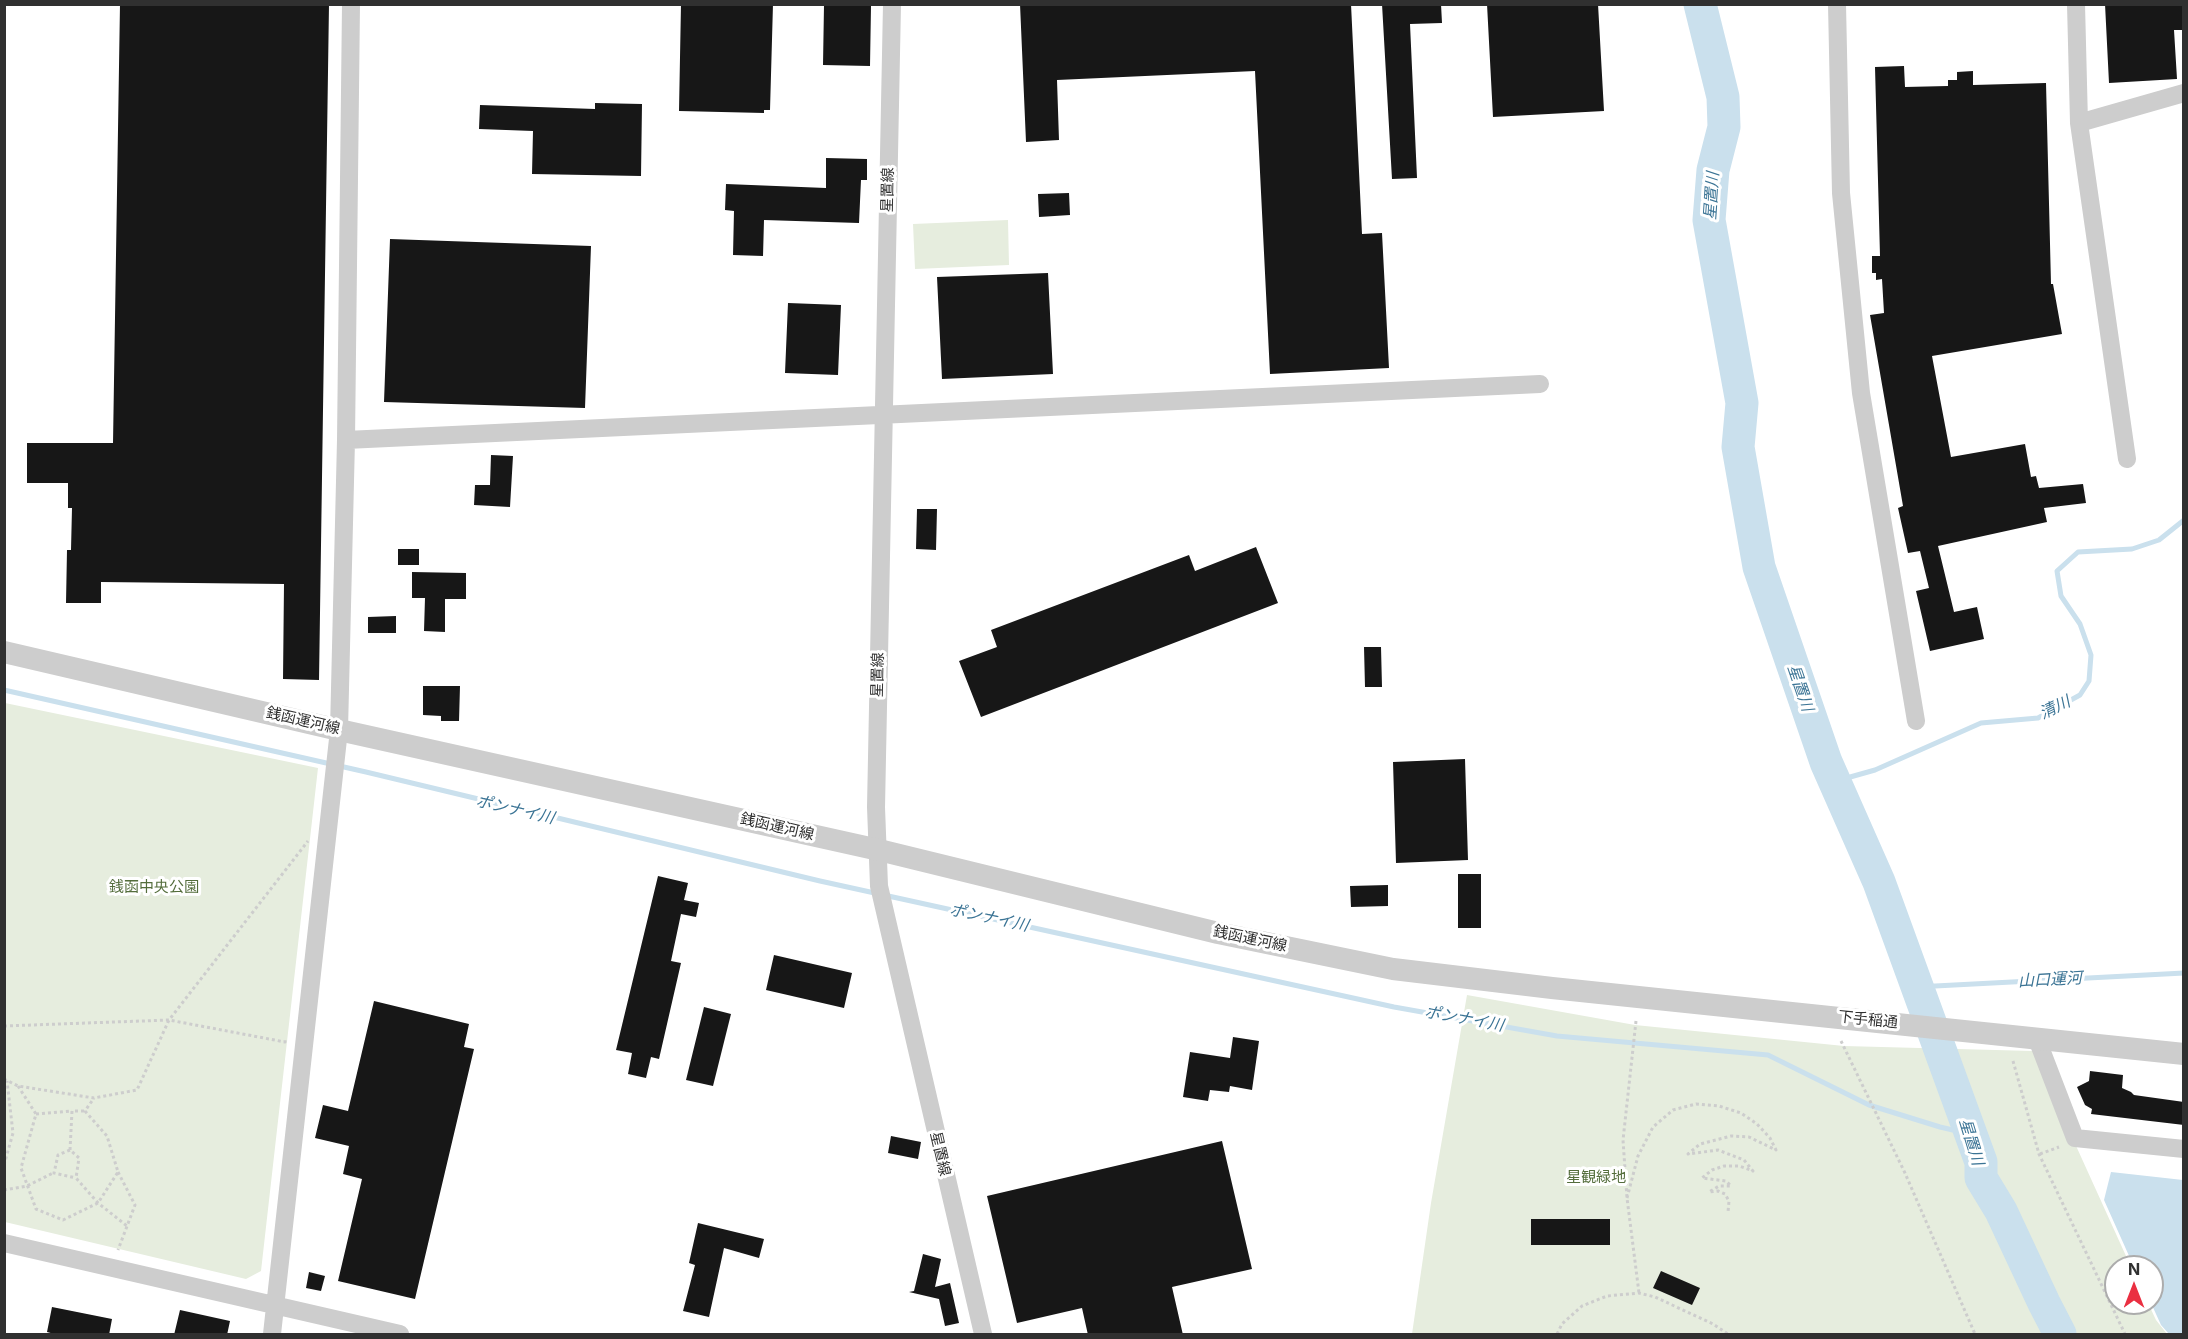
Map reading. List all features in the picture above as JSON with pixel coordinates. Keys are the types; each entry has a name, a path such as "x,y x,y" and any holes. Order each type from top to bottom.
{"street":[{"path":"273,1335 339,730 346,440 351,4"},
{"name":"星置線","path":"892,4 876,807 879,886 882,909 983,1335"},
{"path":"1837,4 1841,193 1861,393 1916,722"},
{"path":"2076,4 2079,123 2127,459"},
{"path":"2079,123 2184,93"},
{"path":"346,440 1540,384"},
{"name":"銭函運河線","path":"4,652 339,730 879,850 1242,938 1392,969 1552,988"},
{"name":"下手稲通","path":"1552,988 2184,1054"},
{"path":"2037,1039 2075,1138 2184,1149"},
{"path":"4,1243 400,1335"}],"path":[{"path":"6,1080 18,1086 94,1098 137,1090 169,1020 312,836"},
{"path":"4,1026 169,1020 285,1042"},
{"path":"1635,1021 1623,1140 1627,1198 1639,1293"},
{"path":"1841,1041 1905,1173 1976,1335"},
{"path":"2013,1061 2039,1154 2125,1335"},
{"path":"4,1165 13,1133 6,1080"},
{"path":"18,1086 36,1114 21,1168 36,1209 63,1220 98,1203 117,1172"},
{"path":"85,1111 94,1098"},
{"path":"1627,1198 1638,1156 1653,1127 1673,1110 1696,1104 1719,1106 1740,1113 1757,1124 1770,1138 1776,1150 1749,1137 1731,1136 1700,1144 1688,1154 1718,1150 1744,1160 1753,1171 1739,1166 1724,1166 1712,1170 1702,1178 1726,1181 1731,1186 1719,1186 1709,1192 1718,1191 1725,1194 1729,1201 1728,1212"},
{"path":"70,1150 72,1111"},
{"path":"36,1114 85,1111 107,1136 117,1172 135,1205 116,1254"},
{"path":"2039,1154 2064,1146"},
{"path":"54,1173 58,1155 70,1150"},
{"path":"70,1150 79,1158 76,1178"},
{"path":"4,1190 27,1186 54,1173 76,1178 98,1203 127,1227"},
{"path":"1557,1335 1562,1324 1582,1306 1607,1296 1639,1293 1655,1297 1713,1324 1728,1335"}],"green space":[{"path":"1008,220 1009,265 915,269 913,224"},
{"name":"銭函中央公園","path":"5,703 318,768 261,1271 246,1279 5,1222"},
{"name":"星観緑地","path":"1467,995 1635,1025 1844,1046 2033,1051 2126,1255 2104,1255 2104,1315 2154,1315 2167,1334 1412,1334 1431,1203"}],"water":[{"path":"2111,1172 2183,1180 2183,1334 2169,1334 2156,1315 2164,1315 2164,1255 2129,1255 2104,1200"}],"building":[{"path":"120,4 329,4 319,680 283,679 284,584 101,582 101,603 66,603 67,550 71,550 72,508 68,508 68,483 27,483 27,443 113,443"},
{"path":"681,4 773,4 770,110 764,110 764,113 679,111"},
{"path":"1020,4 1351,4 1362,234 1382,233 1389,368 1270,374 1255,71 1057,80 1059,140 1026,142"},
{"path":"1382,4 1441,4 1442,23 1410,24 1417,178 1392,179"},
{"path":"1487,4 1598,4 1604,111 1493,117"},
{"path":"2105,4 2184,4 2184,30 2174,30 2177,79 2109,83"},
{"path":"824,5 871,6 870,66 823,65"},
{"path":"1904,66 1905,87 1948,86 1948,80 1957,80 1957,72 1973,71 1973,85 2046,83 2051,284 2053,284 2062,334 1932,356 1951,457 2025,444 2031,477 2036,476 2039,488 2083,484 2086,503 2044,508 2047,522 1938,546 1954,612 1977,607 1984,639 1930,651 1916,591 1929,588 1920,551 1908,553 1898,508 1903,506 1870,315 1884,313 1882,279 1876,280 1876,273 1872,273 1872,256 1880,256 1875,67"},
{"path":"595,103 642,104 641,176 532,174 533,131 479,129 480,105 595,109"},
{"path":"826,158 867,159 867,180 861,180 859,223 764,220 763,256 733,255 734,211 725,210 726,184 826,188"},
{"path":"1069,193 1070,215 1039,217 1038,194"},
{"path":"390,239 591,246 585,408 384,402"},
{"path":"1048,273 1053,374 942,379 937,277"},
{"path":"788,303 841,305 838,375 785,373"},
{"path":"491,455 513,456 510,507 474,505 475,485 490,485"},
{"path":"917,509 937,509 936,550 916,549"},
{"path":"1256,547 1278,603 981,717 959,661 997,647 991,630 1189,555 1195,571"},
{"path":"398,549 419,549 419,565 398,565"},
{"path":"412,572 466,573 466,599 445,599 445,632 424,631 425,598 412,598"},
{"path":"396,616 396,633 368,633 368,617"},
{"path":"1364,647 1381,647 1382,687 1365,687"},
{"path":"423,686 460,686 459,721 441,721 441,716 423,715"},
{"path":"1465,759 1468,860 1396,863 1393,762"},
{"path":"1458,874 1481,874 1481,928 1458,928"},
{"path":"658,876 688,883 684,900 699,903 696,917 681,914 671,961 681,963 659,1059 651,1057 646,1078 628,1074 632,1053 616,1050"},
{"path":"1388,885 1388,906 1351,907 1350,886"},
{"path":"774,955 852,973 844,1008 766,990"},
{"path":"374,1001 469,1024 464,1047 474,1049 415,1299 338,1281 362,1179 343,1174 349,1146 315,1138 323,1105 348,1111"},
{"path":"704,1007 731,1014 713,1086 686,1080"},
{"path":"1233,1037 1259,1041 1252,1090 1230,1086 1229,1092 1210,1090 1208,1101 1183,1097 1190,1052 1230,1058"},
{"path":"2090,1071 2123,1075 2122,1088 2134,1095 2184,1102 2184,1125 2091,1114 2092,1109 2085,1105 2077,1087 2089,1081"},
{"path":"891,1136 921,1142 918,1159 888,1153"},
{"path":"1222,1141 1252,1269 1172,1287 1183,1335 1088,1335 1082,1308 1017,1323 987,1196"},
{"path":"1531,1219 1610,1219 1610,1245 1531,1245"},
{"path":"698,1223 764,1239 759,1258 724,1248 709,1317 683,1311 695,1265 689,1263"},
{"path":"923,1254 941,1259 935,1287 950,1283 959,1323 945,1326 939,1299 909,1292 914,1291"},
{"path":"1661,1271 1700,1288 1692,1305 1653,1288"},
{"path":"309,1272 325,1276 321,1291 306,1288"},
{"path":"52,1307 112,1319 109,1335 58,1335 47,1332"},
{"path":"180,1310 230,1321 227,1335 174,1335"}],"waterway":[{"name":"星置川","path":"1700,4 1723,97 1724,127 1713,170 1709,220 1742,403 1738,447 1759,567 1826,762 1879,882 1981,1162 1981,1178 2001,1211 2060,1334"},
{"name":"清川","path":"1836,781 1875,770 1981,723 2038,718 2080,695 2089,681 2091,655 2080,624 2061,596 2057,571 2078,552 2132,549 2159,540 2184,520"},
{"name":"ポンナイ川","path":"4,690 366,772 820,881 1394,1007 1557,1036 1768,1055 1869,1105 1970,1134"},
{"name":"山口運河","path":"1916,987 2184,973"}]}
